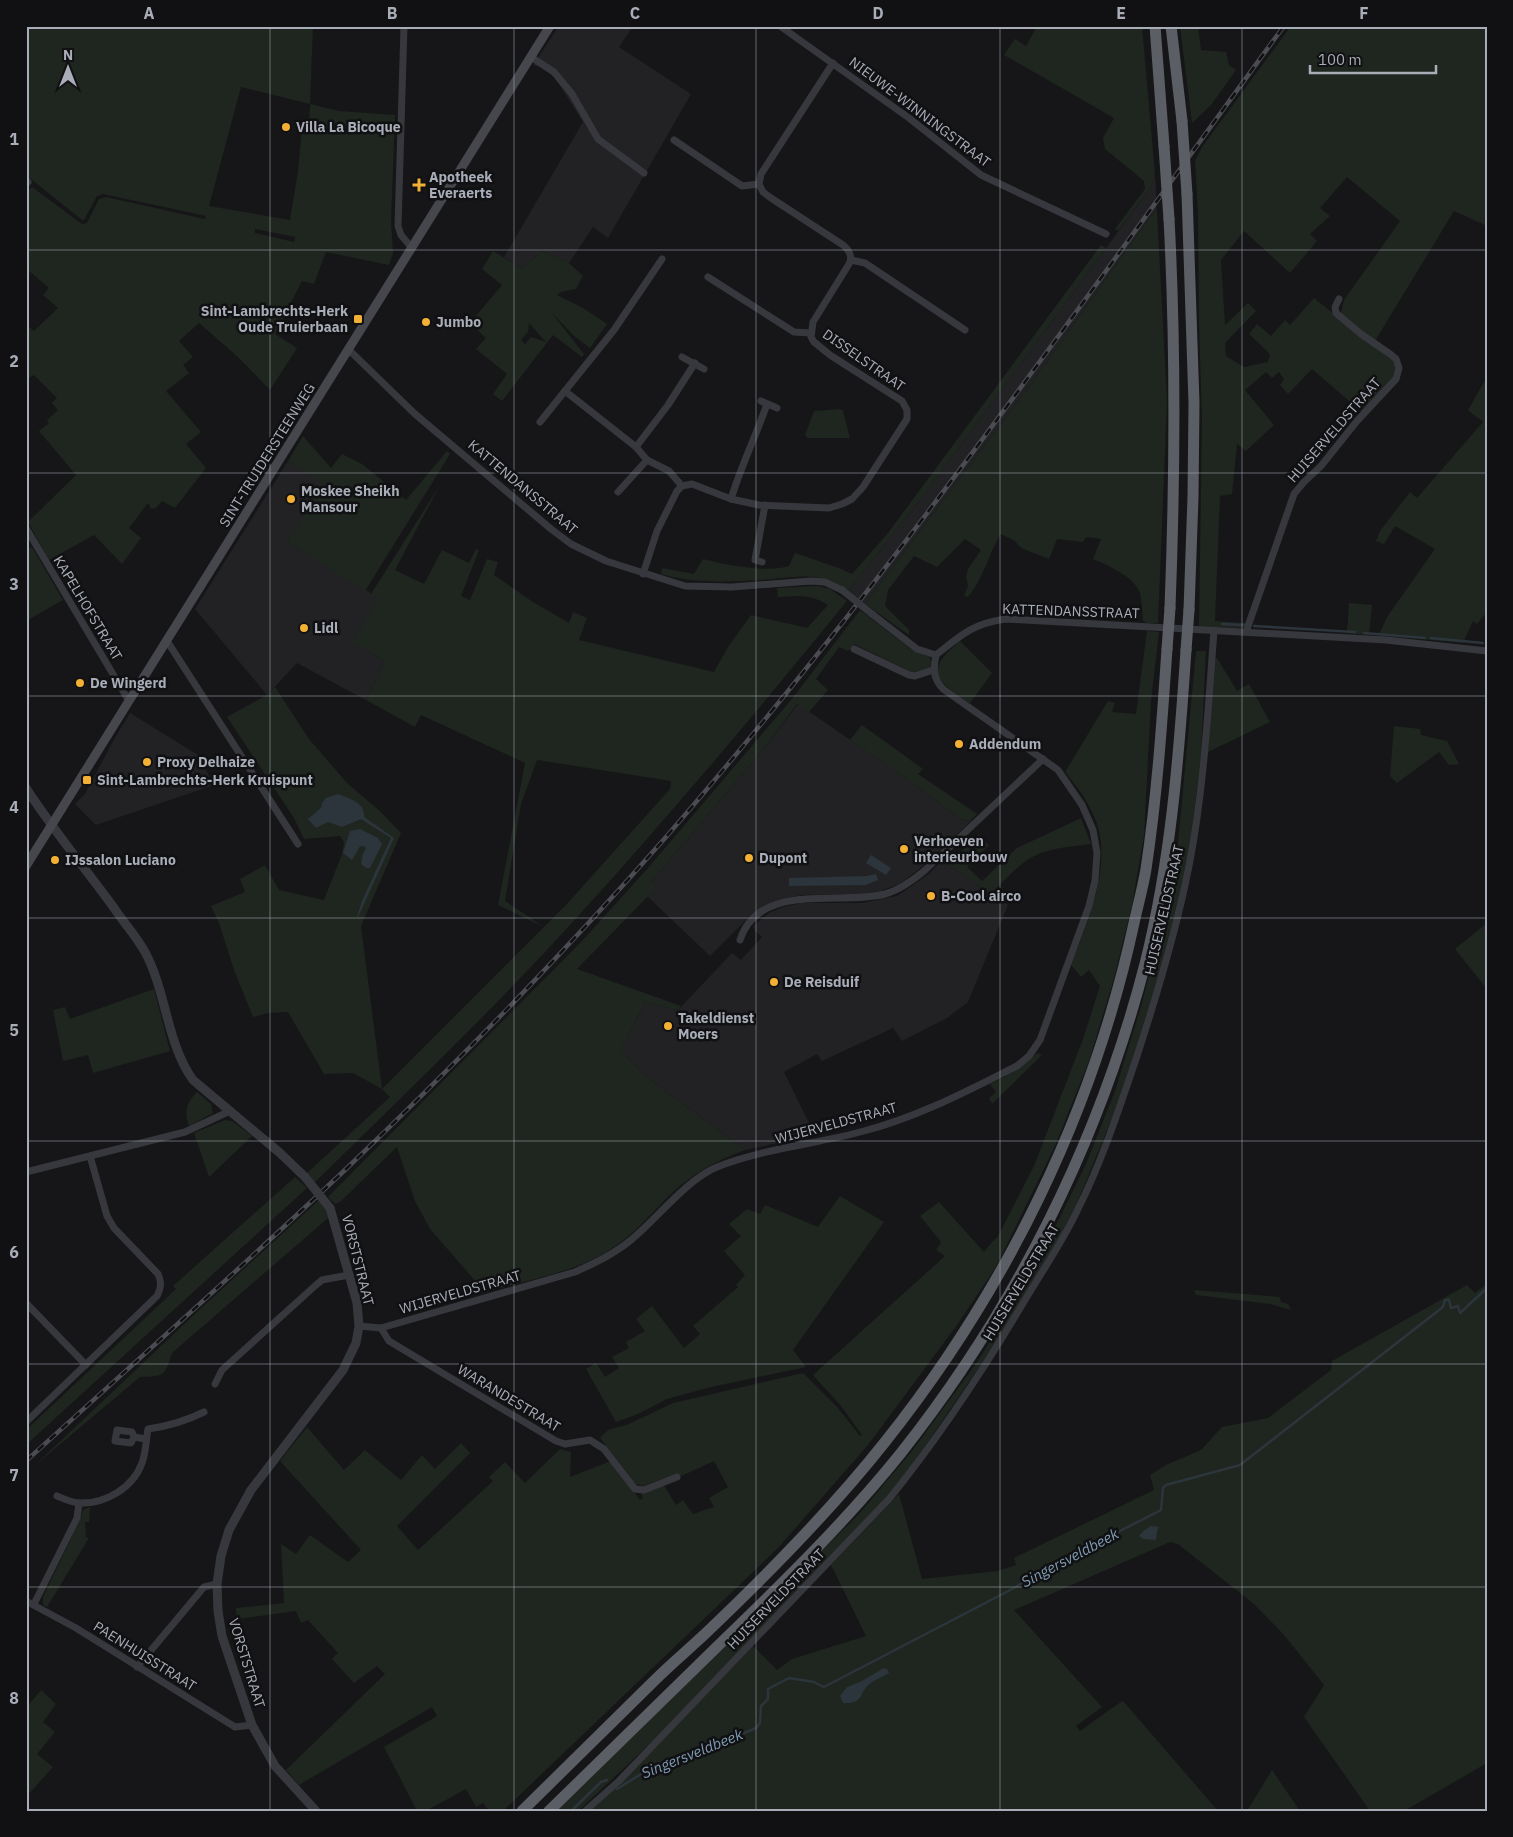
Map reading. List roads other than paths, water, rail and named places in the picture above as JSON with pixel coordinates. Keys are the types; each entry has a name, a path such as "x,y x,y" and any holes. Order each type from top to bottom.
{"highway":[{"path":"522,1811 656,1678 707,1632 769,1570 830,1506 885,1442 951,1354 996,1282 1035,1208 1064,1144 1099,1053 1125,965 1145,871 1159,767 1170,608 1175,412 1173,304 1169,219 1155,26"},
{"path":"549,1811 776,1590 851,1510 906,1445 967,1362 1012,1290 1052,1214 1084,1146 1119,1054 1145,962 1164,871 1178,767 1189,610 1194,403 1187,194 1182,121 1172,26"}],"main road":[{"name":"SINT-TRUIDERSTEENWEG","path":"26,866 550,26"}],"street":[{"path":"404,26 398,226 401,236 412,248"},
{"name":"NIEUWE-WINNINGSTRAAT","path":"780,26 909,118 981,175 1106,234"},
{"path":"531,57 554,72 572,94 598,139 644,173"},
{"path":"833,63 761,174 759,184 771,198 847,248 851,260 865,262 965,330"},
{"path":"674,140 742,186 759,184"},
{"path":"26,180 28,182 26,184"},
{"path":"540,422 614,330 662,259"},
{"name":"DISSELSTRAAT","path":"682,486 692,484 731,499 764,505 829,508 852,499 863,487 907,419 907,410 902,401 830,355 814,342 811,333 813,322 851,260"},
{"path":"708,277 794,332 811,333"},
{"name":"HUISERVELDSTRAAT","path":"1246,632 1294,494 1321,466 1357,420 1396,379 1399,368 1396,359 1361,334 1336,312 1335,307 1339,299"},
{"name":"KATTENDANSSTRAAT","path":"348,350 415,414 571,544 606,562 685,586 732,587 811,581 825,582 842,590 917,649 936,655 966,630 986,622 1005,619 1386,640 1487,651"},
{"path":"682,357 704,369"},
{"path":"636,447 668,405 695,363"},
{"path":"565,391 636,447 647,460 668,471 682,486 677,491 657,531 643,574"},
{"path":"731,499 739,473 761,422 764,403 777,408"},
{"path":"618,492 647,460"},
{"path":"762,562 755,560 764,505"},
{"name":"KAPELHOFSTRAAT","path":"26,528 129,701"},
{"name":"HUISERVELDSTRAAT","path":"585,1811 618,1781 889,1499 913,1470 1004,1337 1074,1217 1123,1099 1170,951 1189,864 1205,757 1214,630"},
{"path":"168,641 298,844"},
{"path":"854,649 909,675 915,676 933,670 936,655"},
{"name":"WIJERVELDSTRAAT","path":"359,1326 381,1328 575,1272 606,1258 631,1240 692,1184 716,1168 749,1157 864,1131 925,1111 1017,1066 1029,1056 1040,1040 1089,906 1095,881 1097,853 1093,830 1082,805 1058,770 943,689 933,670"},
{"path":"740,940 744,927 763,912 783,902 805,899 864,898 886,894 909,883 1043,759"},
{"name":"VORSTSTRAAT","path":"26,788 144,950 157,977 175,1046 182,1065 193,1080 280,1153 305,1177 330,1208 349,1275 359,1326 356,1343 343,1370 251,1490 241,1506 229,1530 221,1556 217,1584 218,1611 222,1636 252,1725 275,1766 316,1811"},
{"path":"26,1172 185,1132 230,1111"},
{"path":"26,1422 157,1296 160,1289 161,1280 158,1274 114,1228 107,1216 90,1156"},
{"path":"215,1384 222,1370 322,1280 349,1275"},
{"path":"26,1303 86,1365"},
{"name":"WARANDESTRAAT","path":"381,1328 388,1341 556,1441 565,1444 590,1440 604,1449 636,1489 644,1490 677,1476"},
{"path":"58,1496 79,1503 108,1498 119,1492 132,1480 142,1465 148,1429 187,1421 204,1412"},
{"path":"134,1437 146,1439"},
{"path":"34,1604 77,1518 79,1503"},
{"path":"137,1667 204,1587 217,1584"},
{"name":"PAENHUISSTRAAT","path":"26,1601 34,1604 235,1727 252,1725"}],"waterway":[{"path":"1222,624 1246,624"},
{"path":"1254,626 1355,632"},
{"path":"1364,633 1425,638"},
{"path":"1431,638 1483,643"},
{"name":"Singersveldbeek","path":"676,1762 756,1728 760,1723 761,1706 768,1699 768,1689 789,1678 814,1682 824,1687 1016,1587 1032,1576 1161,1510 1163,1488 1166,1485 1240,1465 1443,1307 1445,1300 1449,1300 1451,1308 1458,1306 1460,1313 1487,1288"},
{"name":"Singersveldbeek","path":"617,1789 641,1774 659,1769"},
{"name":"Singersveldbeek","path":"571,1811 601,1782 607,1780"}],"railway":[{"path":"26,1461 346,1169 550,965 666,837 748,740 907,540 1059,336 1284,26"}],"place":[{"name":"Villa La Bicoque","path":"286,127"},
{"name":"Apotheek Everaerts","path":"419,185"},
{"name":"Sint-Lambrechts-Herk Oude Truierbaan","path":"358,319"},
{"name":"Jumbo","path":"426,322"},
{"name":"Moskee Sheikh Mansour","path":"291,499"},
{"name":"Lidl","path":"304,628"},
{"name":"De Wingerd","path":"80,683"},
{"name":"Addendum","path":"959,744"},
{"name":"Proxy Delhaize","path":"147,762"},
{"name":"Sint-Lambrechts-Herk Kruispunt","path":"87,780"},
{"name":"Verhoeven interieurbouw","path":"904,849"},
{"name":"Dupont","path":"749,858"},
{"name":"IJssalon Luciano","path":"55,860"},
{"name":"B-Cool airco","path":"931,896"},
{"name":"De Reisduif","path":"774,982"},
{"name":"Takeldienst Moers","path":"668,1026"}]}
